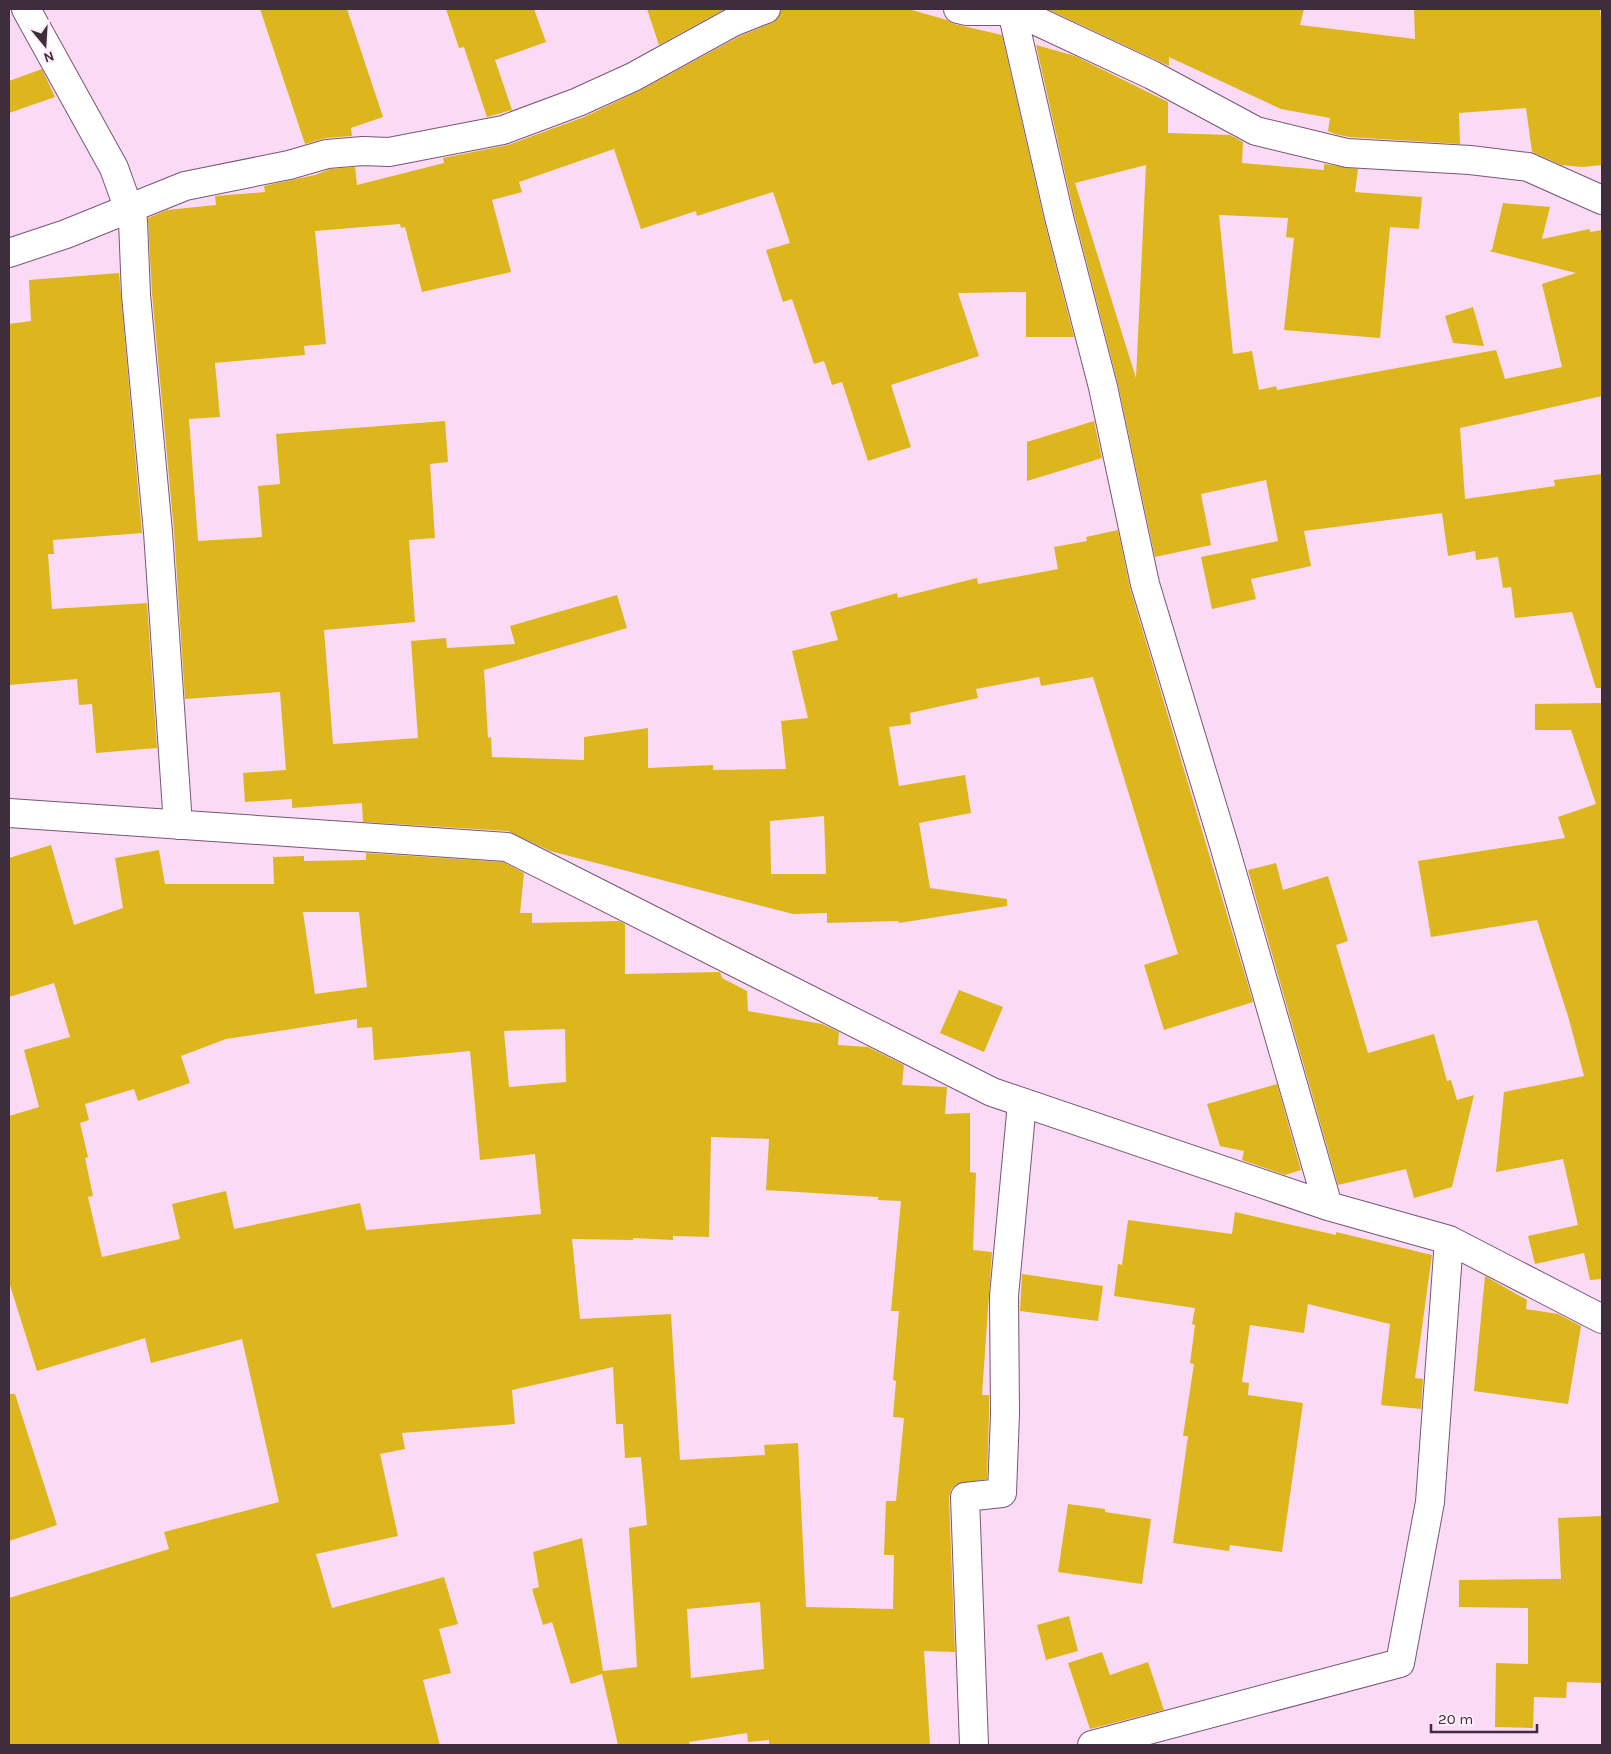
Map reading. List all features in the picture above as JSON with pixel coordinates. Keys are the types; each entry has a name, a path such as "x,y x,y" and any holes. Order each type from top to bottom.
{"street":[{"path":"26,9 114,168 133,221 136,295 158,532 178,825"},
{"path":"9,253 129,209 185,186 289,165 327,154 363,151 389,152 503,130 594,95 640,73 733,22 766,9"},
{"path":"958,9 966,11 1012,10 1152,76 1256,131 1347,153 1470,160 1528,167 1602,200"},
{"path":"1012,10 1059,217 1104,387 1145,584 1224,845 1328,1206"},
{"path":"9,813 507,847 992,1092 1328,1206 1448,1240 1602,1319"},
{"path":"974,1745 964,1497 1002,1493 1005,1414 1004,1296 1022,1103"},
{"path":"1092,1745 1400,1663 1430,1502 1448,1240"}],"building":[{"path":"260,9 347,9 383,117 351,128 352,136 326,138 305,144"},
{"path":"446,9 534,9 546,42 495,60 512,110 487,117 464,47 459,48"},
{"path":"647,9 725,9 659,45"},
{"path":"908,9 947,20 954,24 1002,35 1044,220 1074,337 1026,337 1026,292 958,293 979,356 891,385 911,447 868,461 842,382 832,385 824,361 814,364 792,299 783,302 766,250 790,243 773,192 697,216 696,211 641,229 614,149 519,182 522,192 492,200 511,272 422,292 405,227 401,228 400,224 315,231 326,344 304,346 305,355 215,363 220,417 189,419 198,541 262,537 258,486 280,484 276,434 445,421 448,462 430,464 435,538 409,540 415,622 324,630 333,744 418,738 411,641 446,638 447,648 515,644 510,626 617,595 627,628 484,670 488,738 491,737 492,757 584,760 584,737 648,728 648,768 713,765 713,770 786,769 781,721 808,718 792,651 838,640 830,612 897,593 898,598 977,578 978,584 1058,569 1054,547 1087,541 1086,537 1118,530 1130,588 1253,1002 1164,1030 1144,965 1178,954 1093,677 1041,686 1039,677 976,689 978,698 910,713 911,724 889,727 899,786 965,775 971,813 919,823 930,888 1007,899 1007,906 899,923 898,921 827,923 827,913 793,914 550,851 508,831 363,822 362,803 292,808 292,799 245,802 243,773 286,770 280,692 185,699 174,531 152,294 148,218 167,210 216,205 215,196 265,192 264,186 315,175 330,169 355,167 357,185 444,163 443,158 508,145 584,117 639,91 740,36 772,23 778,18 781,10","holes":["824,816 826,874 771,874 770,821"]},
{"path":"1047,9 1304,9 1300,25 1415,39 1414,9 1600,9 1602,29 1602,165 1582,167 1561,165 1532,152 1526,108 1459,113 1460,144 1349,137 1335,134 1328,131 1330,118 1281,109 1169,57 1169,66"},
{"path":"1036,45 1075,56 1168,102 1168,133 1230,135 1243,142 1242,163 1324,170 1324,164 1358,169 1355,192 1422,197 1419,229 1390,227 1380,338 1284,330 1294,238 1286,237 1288,218 1219,215 1233,354 1252,351 1259,390 1276,386 1277,390 1496,350 1505,379 1562,367 1542,284 1576,273 1489,251 1492,250 1503,203 1550,207 1542,239 1590,229 1590,232 1602,230 1602,396 1460,428 1465,499 1555,486 1554,480 1602,474 1602,688 1596,688 1572,612 1515,618 1511,587 1503,588 1498,557 1476,560 1475,551 1448,556 1442,513 1304,531 1311,566 1251,579 1256,599 1212,609 1201,557 1278,541 1266,480 1201,494 1211,545 1155,557 1118,384 1074,213","holes":["1146,165 1136,378 1075,183"]},
{"path":"42,69 55,97 9,113 9,81"},
{"path":"119,273 142,533 53,540 54,554 48,554 52,609 147,603 157,748 96,753 92,704 79,705 77,679 9,685 9,324 31,321 29,280"},
{"path":"1473,307 1484,346 1453,343 1445,316"},
{"path":"1094,421 1102,458 1027,481 1027,442"},
{"path":"1602,703 1602,1279 1590,1280 1584,1253 1535,1264 1528,1236 1578,1225 1563,1159 1496,1172 1504,1092 1584,1076 1568,1016 1537,920 1431,937 1418,861 1565,838 1558,817 1596,804 1571,730 1535,730 1535,704"},
{"path":"51,845 74,925 123,908 115,858 159,850 165,884 274,884 273,857 304,856 304,861 366,860 366,853 503,862 524,873 520,913 532,913 532,923 619,921 625,924 625,974 720,972 722,978 747,991 748,1011 822,1024 839,1032 838,1045 868,1047 904,1065 902,1085 947,1087 945,1114 970,1113 970,1172 976,1173 973,1250 992,1252 982,1395 989,1395 989,1414 987,1479 956,1484 951,1490 949,1497 955,1652 924,1651 930,1745 769,1745 769,1740 748,1742 747,1733 689,1742 690,1745 618,1745 602,1674 571,1684 552,1622 543,1625 532,1589 539,1587 533,1552 582,1538 603,1671 637,1667 629,1528 647,1525 641,1457 625,1458 623,1424 616,1424 613,1367 512,1390 515,1424 402,1433 405,1449 380,1454 398,1536 316,1554 332,1608 444,1577 458,1624 439,1629 451,1673 423,1680 440,1745 9,1745 9,1598 169,1549 164,1532 279,1502 242,1339 151,1363 145,1338 37,1371 9,1282 9,1116 39,1107 24,1050 70,1037 54,983 9,997 9,858","holes":["303,912 359,912 367,987 315,994","357,1019 357,1028 372,1027 374,1060 470,1051 480,1160 535,1154 541,1214 366,1230 360,1203 234,1229 226,1191 172,1204 180,1239 102,1257 88,1197 93,1196 85,1158 88,1157 80,1123 89,1120 85,1104 134,1089 138,1101 190,1083 181,1056 226,1039","565,1029 566,1082 509,1087 504,1031","711,1137 769,1139 766,1190 878,1197 878,1200 901,1201 891,1311 899,1311 893,1380 896,1381 893,1417 904,1418 896,1501 886,1501 884,1555 894,1555 893,1609 806,1607 798,1443 764,1445 765,1455 680,1460 671,1314 580,1319 572,1239 633,1240 633,1238 673,1240 673,1236 709,1237","760,1602 764,1669 691,1678 687,1609"]},
{"path":"1276,863 1283,890 1328,876 1348,941 1336,945 1368,1053 1434,1034 1447,1081 1451,1080 1457,1100 1474,1095 1452,1187 1414,1198 1406,1169 1338,1185 1248,870"},
{"path":"959,990 1003,1007 984,1052 940,1033"},
{"path":"1277,1084 1301,1170 1285,1175 1242,1160 1244,1151 1220,1146 1207,1104"},
{"path":"1235,1212 1336,1235 1336,1232 1432,1255 1415,1378 1423,1379 1421,1409 1381,1405 1390,1324 1308,1304 1304,1333 1250,1325 1242,1382 1249,1383 1248,1395 1303,1403 1282,1552 1230,1545 1229,1551 1173,1543 1188,1436 1183,1436 1194,1364 1190,1363 1195,1325 1192,1324 1195,1308 1114,1296 1118,1264 1122,1265 1128,1220 1232,1234"},
{"path":"1022,1274 1103,1286 1098,1321 1020,1311"},
{"path":"1485,1276 1527,1300 1526,1309 1558,1314 1581,1326 1568,1404 1474,1391"},
{"path":"9,1394 15,1394 57,1525 9,1541"},
{"path":"1068,1504 1105,1509 1105,1512 1151,1519 1142,1584 1058,1572"},
{"path":"1602,1516 1602,1683 1567,1682 1566,1698 1534,1697 1533,1728 1495,1727 1496,1663 1528,1664 1528,1608 1459,1607 1459,1580 1561,1579 1558,1518"},
{"path":"1069,1616 1078,1651 1046,1660 1037,1625"},
{"path":"1102,1652 1110,1675 1148,1662 1164,1710 1090,1729 1068,1663"}]}
